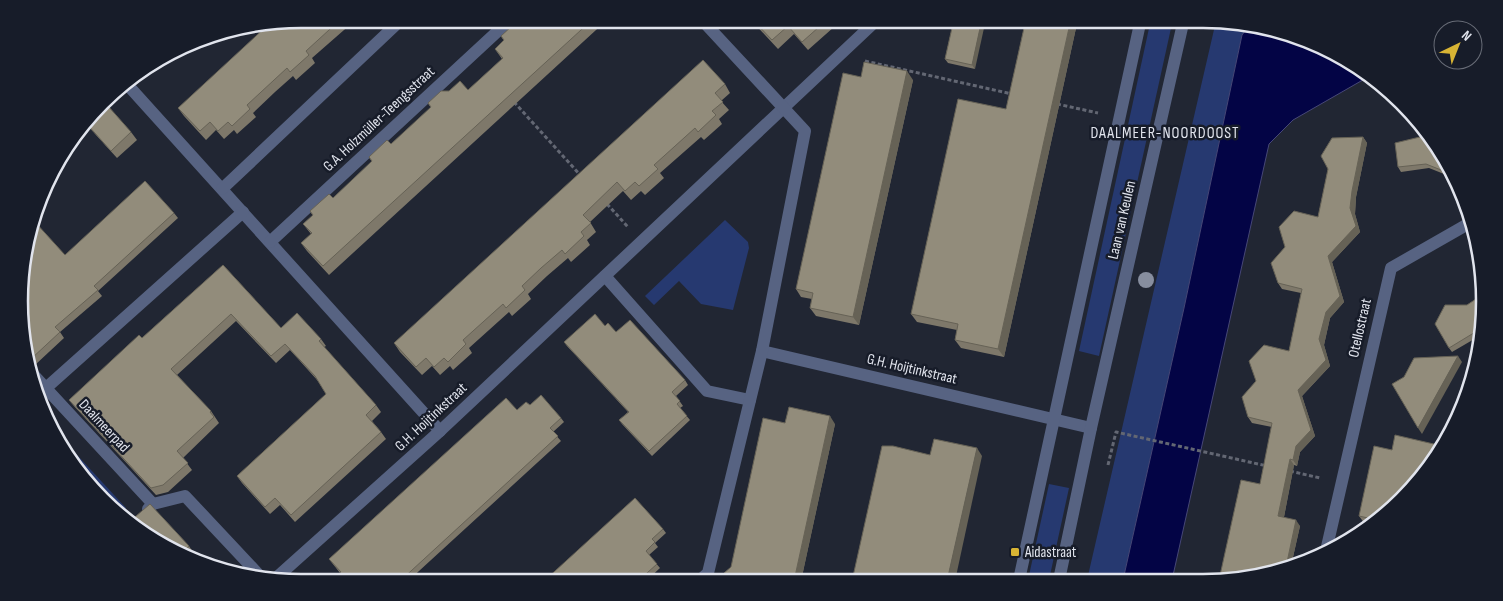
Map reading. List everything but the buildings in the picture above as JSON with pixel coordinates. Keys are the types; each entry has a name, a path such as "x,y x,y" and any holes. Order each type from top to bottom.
{"street":[{"path":"222,189 392,28"},
{"name":"G.A. Holzmüller-Teengsstraat","path":"270,242 501,28"},
{"path":"707,574 762,350 805,131 710,28"},
{"name":"G.H. Hoijtinkstraat","path":"282,573 440,431 868,28"},
{"name":"Laan van Keulen","path":"1020,574 1139,28"},
{"name":"Laan van Keulen","path":"1060,574 1091,428 1182,28"},
{"path":"130,87 440,431"},
{"path":"46,388 242,212"},
{"name":"Otellostraat","path":"1328,543 1391,268 1465,226"},
{"path":"605,276 707,391 750,400"},
{"name":"G.H. Hoijtinkstraat","path":"762,350 1054,418"},
{"name":"Daalmeerpad","path":"40,382 153,504"},
{"path":"1054,418 1091,428"},
{"path":"137,519 153,504 185,496 254,569"}],"path":[{"path":"839,55 1014,94"},
{"path":"510,99 582,177"},
{"path":"1052,103 1120,118"},
{"path":"602,198 641,241"},
{"path":"1108,468 1116,432 1274,468"},
{"path":"1284,470 1342,482"}],"shaded area":[{"path":"1149,28 1171,28 1099,356 1079,351"},
{"path":"1214,28 1245,31 1242,35 1184,308 1124,574 1088,574"},
{"path":"1245,31 1256,33 1307,48 1339,64 1363,80 1293,120 1269,144 1173,574 1124,574 1184,308 1242,35"},
{"path":"725,220 748,242 749,248 733,310 701,304 679,281 654,305 645,296"},
{"path":"73,451 126,508 124,510 120,506 95,481"},
{"path":"1049,484 1069,488 1050,574 1029,574"}],"place":[{"name":"Aidastraat","path":"1015,552"}],"district":[{"name":"DAALMEER-NOORDOOST","path":"1165,133"}]}
